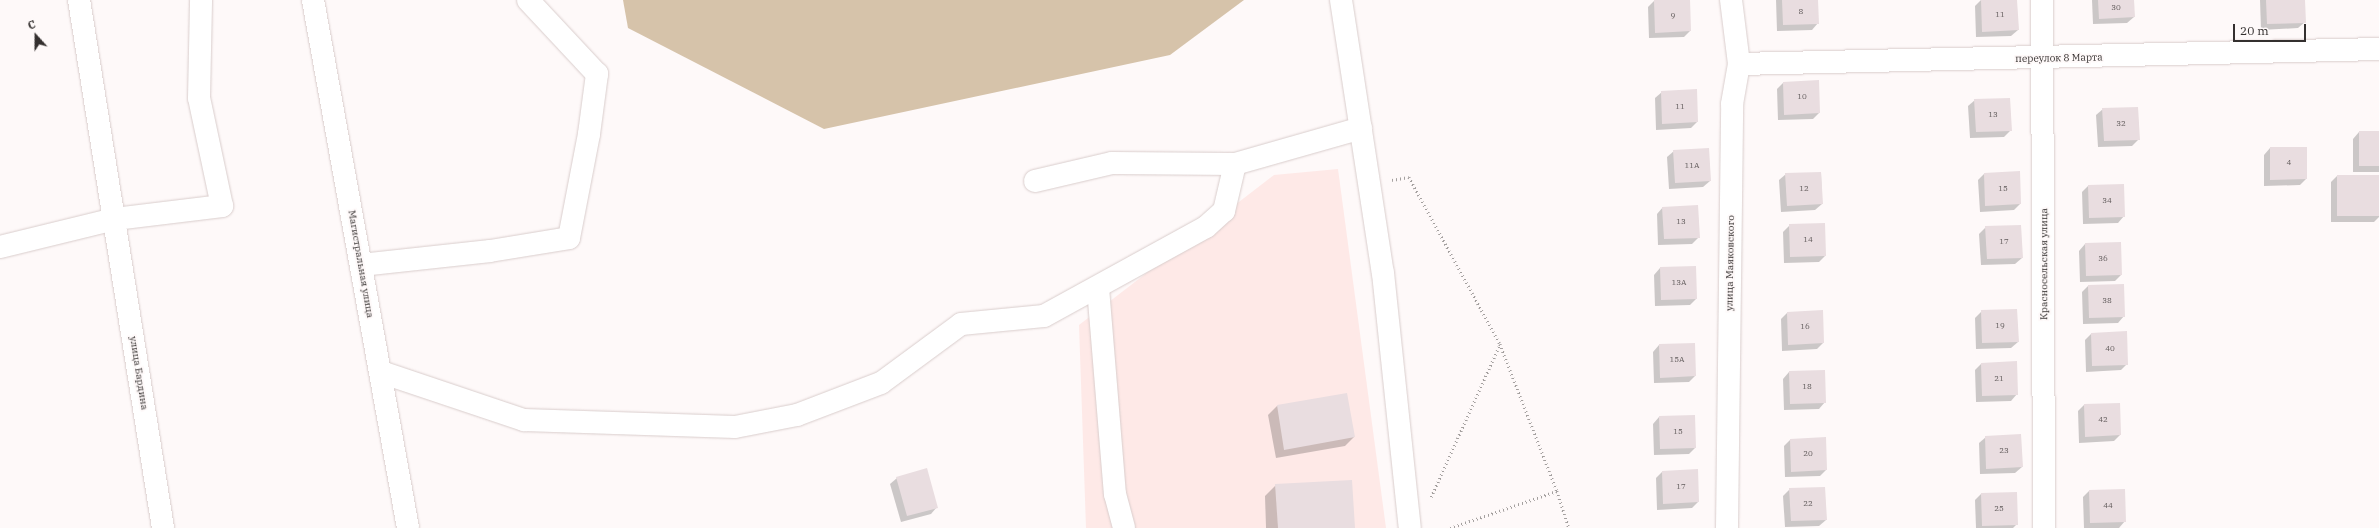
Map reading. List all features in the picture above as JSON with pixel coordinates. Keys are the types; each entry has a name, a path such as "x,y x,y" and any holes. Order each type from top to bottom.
{"street":[{"name":"улица Бардина","path":"79,0 115,218 163,528"},
{"path":"0,247 115,218 222,206 199,98 201,0"},
{"name":"Магистральная улица","path":"313,0 408,528"},
{"path":"361,265 490,251 569,238 589,134 597,74 528,0"},
{"path":"1341,0 1383,273 1410,528"},
{"name":"улица Маяковского","path":"1727,528 1732,104 1739,64 1730,0"},
{"name":"Красносельская улица","path":"2042,0 2044,58 2044,528"},
{"name":"переулок 8 Марта","path":"1739,64 2379,49"},
{"path":"1035,181 1112,163 1235,164 1361,128"},
{"path":"381,372 524,420 735,427 797,415 881,383 961,324 1044,316 1098,288 1206,227 1224,211 1235,164"},
{"path":"1098,288 1115,494 1124,528"}],"path":[{"path":"1409,177 1500,344 1557,491 1569,528"},
{"path":"1430,500 1500,344"},
{"path":"1450,528 1557,491"}],"shaded area":[{"path":"623,0 1244,0 1170,55 824,129 628,28"},
{"path":"1338,169 1386,528 1086,528 1079,325 1274,175"}],"building":[{"path":"1654,0 1690,0 1691,31 1655,33"},
{"path":"1782,0 1818,0 1819,24 1783,25"},
{"path":"1981,0 2017,0 2019,30 1982,32"},
{"path":"2098,0 2134,0 2135,17 2099,19"},
{"path":"2266,0 2305,0 2306,23 2267,24"},
{"path":"1819,80 1820,113 1784,115 1783,82"},
{"path":"1697,89 1698,122 1662,124 1661,91"},
{"path":"2010,98 2012,131 1976,132 1974,99"},
{"path":"2138,107 2140,140 2104,141 2102,108"},
{"path":"2359,131 2379,131 2379,166 2359,166"},
{"path":"2270,147 2307,147 2307,179 2270,180"},
{"path":"1709,148 1711,181 1675,183 1673,150"},
{"path":"2020,171 2021,204 1985,206 1984,173"},
{"path":"1821,172 1823,204 1787,206 1785,173"},
{"path":"2337,175 2379,175 2379,216 2337,216"},
{"path":"2124,184 2125,217 2089,218 2088,185"},
{"path":"1698,205 1700,238 1664,239 1662,207"},
{"path":"1825,223 1826,256 1790,257 1789,224"},
{"path":"2021,225 2023,258 1987,259 1985,226"},
{"path":"2121,242 2122,275 2086,276 2085,243"},
{"path":"1696,266 1697,299 1661,300 1660,267"},
{"path":"2124,284 2125,317 2089,318 2088,285"},
{"path":"2017,309 2019,342 1982,343 1981,310"},
{"path":"1823,310 1824,343 1788,345 1787,312"},
{"path":"2127,331 2128,365 2092,366 2091,333"},
{"path":"1695,343 1696,376 1660,378 1659,344"},
{"path":"2017,361 2018,395 1982,396 1981,363"},
{"path":"1825,370 1826,403 1790,404 1789,371"},
{"path":"1347,393 1355,437 1284,450 1277,405"},
{"path":"2120,403 2121,435 2085,437 2084,404"},
{"path":"1695,415 1696,448 1660,449 1659,416"},
{"path":"2021,434 2023,467 1986,469 1985,436"},
{"path":"1826,437 1827,470 1791,472 1790,439"},
{"path":"927,468 938,508 907,516 896,477"},
{"path":"1698,469 1699,502 1663,504 1662,471"},
{"path":"1352,480 1355,528 1278,528 1275,484"},
{"path":"1825,487 1827,520 1791,521 1789,488"},
{"path":"2125,489 2126,522 2090,523 2089,490"},
{"path":"2017,492 2018,525 1982,526 1981,493"}]}
